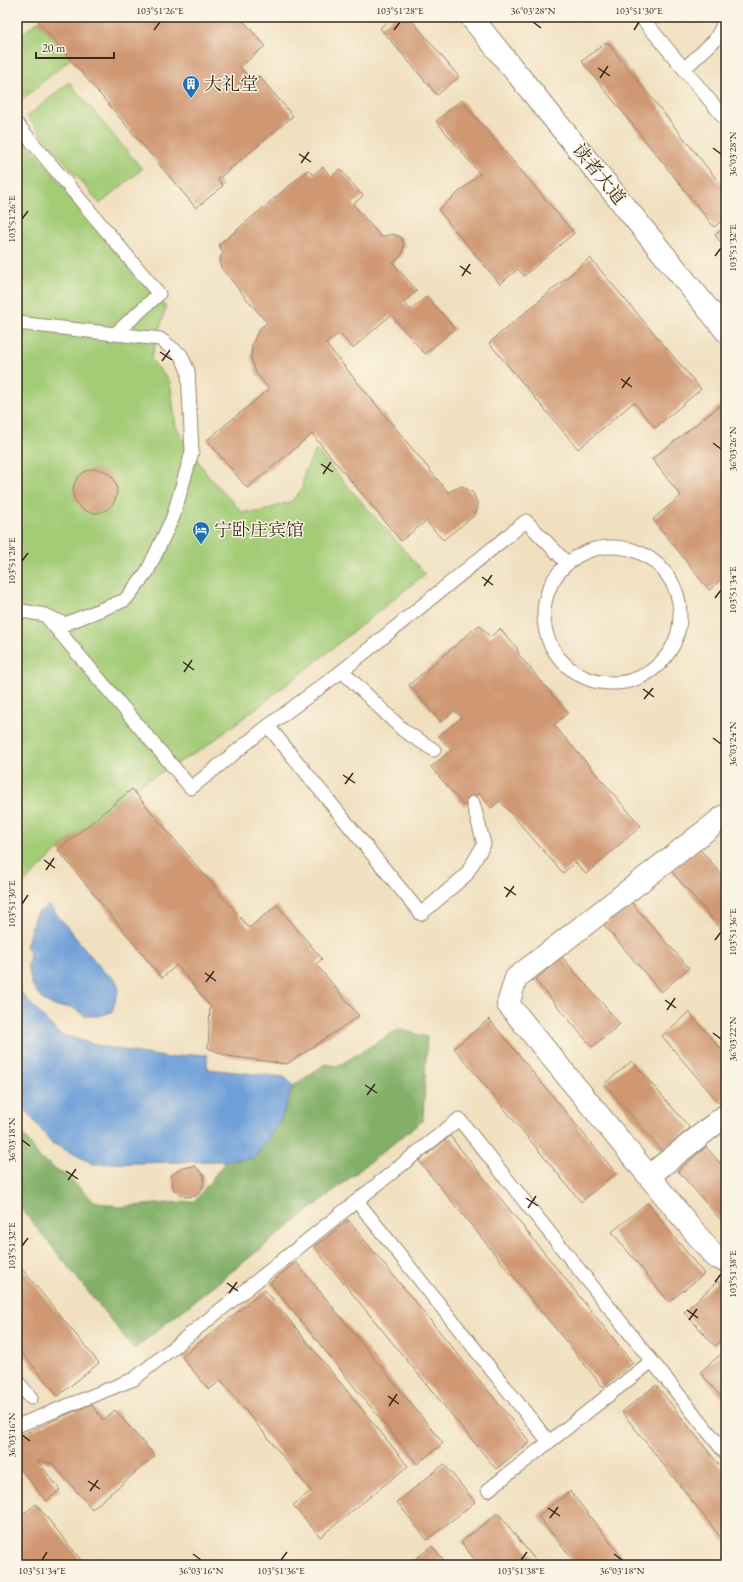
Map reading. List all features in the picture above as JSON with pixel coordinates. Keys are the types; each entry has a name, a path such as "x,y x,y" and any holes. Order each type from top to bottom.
{"street":[{"name":"读者大道","path":"471,17 726,331"},
{"path":"726,815 516,978 508,1004 715,1257 726,1261"},
{"path":"649,1176 726,1115"}],"lane":[{"path":"641,17 726,120"},
{"path":"684,69 715,40 724,23 720,17"},
{"path":"17,124 159,294 115,334"},
{"path":"17,323 160,339 181,355 188,371 192,452 173,517 147,572 125,600 65,624 45,615 17,610"},
{"path":"45,615 191,788 268,726 342,672 526,521 567,563"},
{"path":"609,547 632,550 652,560 668,577 678,597 680,620 674,642 662,661 645,675 624,682 602,682 580,676 562,663 550,644 544,623 545,600 553,580 567,563 587,551 609,547"},
{"path":"342,672 403,730 434,750"},
{"path":"268,726 421,914 466,875 484,844 473,803"},
{"path":"17,1426 134,1379 459,1119 726,1454"},
{"path":"357,1201 549,1442"},
{"path":"488,1490 652,1361"},
{"path":"17,1381 31,1398"}],"green space":[{"path":"38,21 70,59 17,104 17,38"},
{"path":"69,82 142,169 100,204 27,117"},
{"path":"17,131 166,307 151,359 170,382 176,427 208,476 242,512 259,512 292,501 302,489 305,471 316,450 425,574 303,672 204,748 132,789 58,850 23,884 17,885"},
{"path":"399,1029 427,1037 423,1120 134,1349 17,1203 17,1126 41,1159 68,1177 94,1201 119,1207 195,1201 226,1161 255,1158 281,1119 293,1086 325,1064 338,1066"}],"water":[{"path":"49,905 104,972 116,980 119,989 112,1012 99,1016 85,1016 72,1007 57,1007 43,1000 32,985 28,966 30,951 26,947 35,915"},
{"path":"17,985 22,994 59,1034 104,1047 169,1058 193,1054 207,1055 207,1069 285,1077 293,1086 281,1119 255,1158 226,1161 93,1164 52,1143 17,1100"}],"building":[{"name":"大礼堂","path":"42,17 240,17 265,46 240,67 252,81 259,76 293,116 218,179 223,186 196,208 38,21"},
{"path":"394,17 409,17 459,77 437,95 380,28"},
{"path":"607,42 726,191 726,218 714,227 582,61"},
{"path":"461,100 574,233 524,276 518,269 500,284 438,210 480,174 436,121"},
{"path":"323,167 331,177 340,169 363,196 353,204 381,237 392,234 401,237 404,245 402,255 393,263 417,291 404,302 411,310 427,296 455,329 425,354 391,315 353,348 339,333 326,344 448,492 462,486 473,493 478,504 475,515 443,540 426,521 401,541 312,434 247,488 207,440 269,389 256,373 251,358 252,345 259,329 267,323 221,268 220,258 223,253 219,245 308,170 313,175"},
{"path":"726,226 726,249 715,235"},
{"path":"590,258 701,389 655,428 634,402 578,449 489,343"},
{"path":"723,403 726,407 726,576 709,590 653,519 681,496 652,459"},
{"path":"91,469 99,469 111,475 117,487 117,495 111,507 99,513 91,513 79,507 73,495 73,487 79,475"},
{"path":"479,625 490,637 500,629 517,648 519,655 568,713 554,725 641,826 586,874 575,862 563,873 500,801 491,808 479,793 464,806 431,767 451,750 439,736 462,717 454,711 441,722 409,685"},
{"path":"132,789 249,928 277,905 322,959 316,964 359,1016 287,1064 227,1056 208,1048 210,1006 177,965 162,978 58,850"},
{"path":"698,847 726,879 726,935 671,871"},
{"path":"631,902 689,968 661,992 604,925"},
{"path":"562,957 620,1024 592,1047 535,980"},
{"path":"689,1012 726,1055 726,1097 719,1103 662,1036"},
{"path":"489,1019 616,1173 581,1202 454,1048"},
{"path":"632,1061 690,1128 662,1151 604,1084"},
{"path":"450,1136 633,1363 603,1387 419,1161"},
{"path":"706,1147 726,1170 726,1226 678,1171"},
{"path":"195,1166 204,1175 203,1187 196,1196 185,1197 174,1190 171,1176 181,1168"},
{"path":"647,1203 704,1274 669,1302 612,1232"},
{"path":"348,1220 530,1442 496,1469 314,1247"},
{"path":"296,1262 443,1443 417,1464 270,1283"},
{"path":"17,1263 99,1363 58,1396 17,1347"},
{"path":"718,1281 726,1290 726,1336 715,1346 684,1312"},
{"path":"265,1290 408,1466 320,1537 293,1505 311,1491 221,1380 209,1390 182,1357"},
{"path":"726,1350 726,1403 700,1372"},
{"path":"656,1385 726,1474 726,1544 622,1412"},
{"path":"91,1404 103,1420 115,1410 155,1456 92,1509 52,1463 38,1461 60,1490 46,1501 20,1469 17,1469 17,1437"},
{"path":"444,1464 475,1502 427,1540 397,1502"},
{"path":"570,1491 628,1565 577,1565 538,1516"},
{"path":"36,1504 85,1565 25,1565 17,1555 17,1519"},
{"path":"498,1513 539,1565 479,1565 461,1542"},
{"path":"432,1546 447,1565 408,1565"}],"place":[{"name":"大礼堂","path":"191,99"},
{"name":"宁卧庄宾馆","path":"201,545"}]}
